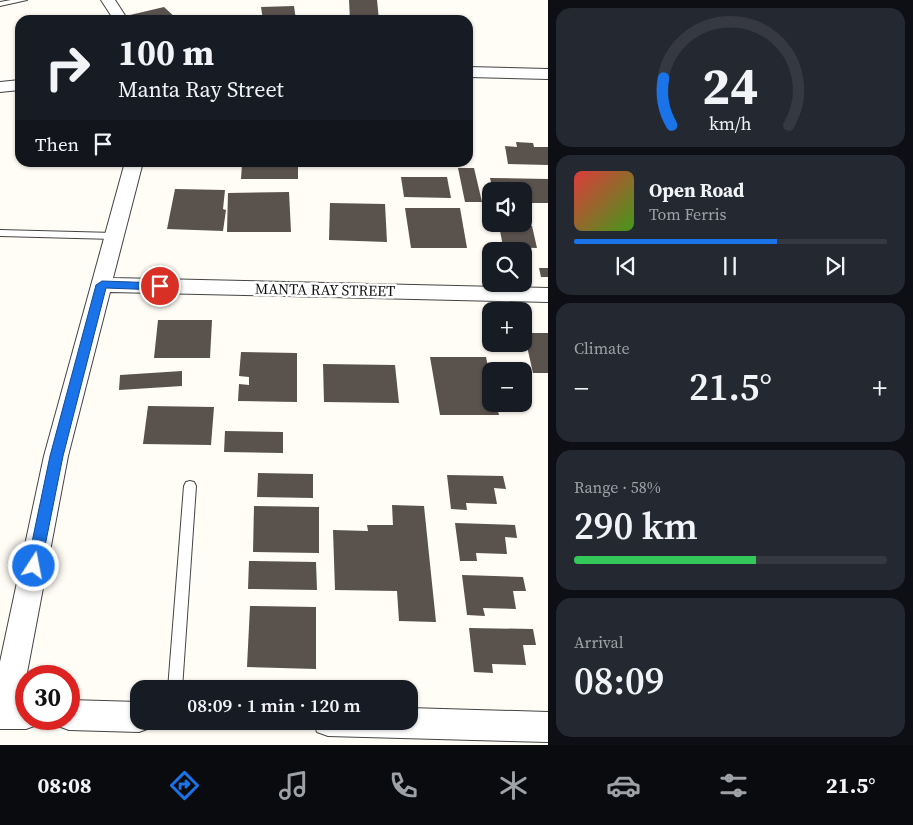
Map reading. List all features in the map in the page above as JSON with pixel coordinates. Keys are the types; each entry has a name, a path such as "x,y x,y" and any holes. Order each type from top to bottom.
{"street":[{"path":"108,0 118,15"},
{"path":"473,72 548,74"},
{"path":"0,87 15,86"},
{"path":"10,714 56,456 133,167"},
{"name":"MANTA RAY STREET","path":"102,285 548,295"},
{"path":"80,715 130,717"},
{"path":"418,723 548,726"}],"lane":[{"path":"0,4 23,0"},
{"path":"0,233 114,236"},
{"path":"176,680 190,486"}],"building":[{"path":"349,0 377,0 378,15 350,15"},
{"path":"294,6 295,15 262,15 261,7"},
{"path":"164,7 173,15 130,15"},
{"path":"516,142 533,143 534,147 548,147 548,165 508,164 505,146 517,147"},
{"path":"242,167 298,167 298,179 241,179"},
{"path":"458,168 474,168 482,202 465,202"},
{"path":"401,177 447,177 451,198 404,197"},
{"path":"490,178 548,179 548,203 532,203 532,182 491,182"},
{"path":"175,189 225,190 223,209 226,210 223,231 167,229"},
{"path":"289,192 291,232 227,232 228,193"},
{"path":"330,203 385,204 387,242 329,240"},
{"path":"405,208 460,208 467,248 411,248"},
{"path":"532,226 537,248 532,248 532,242 502,242 500,232 532,232"},
{"path":"539,268 548,268 548,277 541,277"},
{"path":"158,320 212,320 210,358 154,358"},
{"path":"532,333 548,333 548,373 533,373 528,352 532,352"},
{"path":"241,352 297,353 297,402 238,401 239,384 249,385 249,377 239,376"},
{"path":"430,357 486,357 487,362 482,362 482,412 498,412 499,415 440,415"},
{"path":"323,364 395,365 399,403 324,402"},
{"path":"182,371 182,386 119,390 120,375"},
{"path":"148,406 214,407 211,445 143,444"},
{"path":"225,431 283,432 283,453 224,452"},
{"path":"258,473 313,474 313,498 257,497"},
{"path":"447,475 503,476 506,489 494,488 497,504 466,503 467,510 451,509"},
{"path":"392,505 424,506 436,622 399,621 397,591 335,590 333,530 368,531 367,525 393,525"},
{"path":"254,506 319,507 319,553 253,552"},
{"path":"455,523 515,525 517,538 505,537 507,554 476,553 477,561 460,561"},
{"path":"249,561 316,562 317,590 248,589"},
{"path":"462,575 523,577 526,591 513,591 516,609 483,608 485,616 467,615"},
{"path":"250,606 316,607 316,669 247,667"},
{"path":"469,628 533,629 536,645 523,645 526,665 492,664 493,673 474,672"}],"route":[{"path":"34,566 56,456 102,285 160,286"}]}
